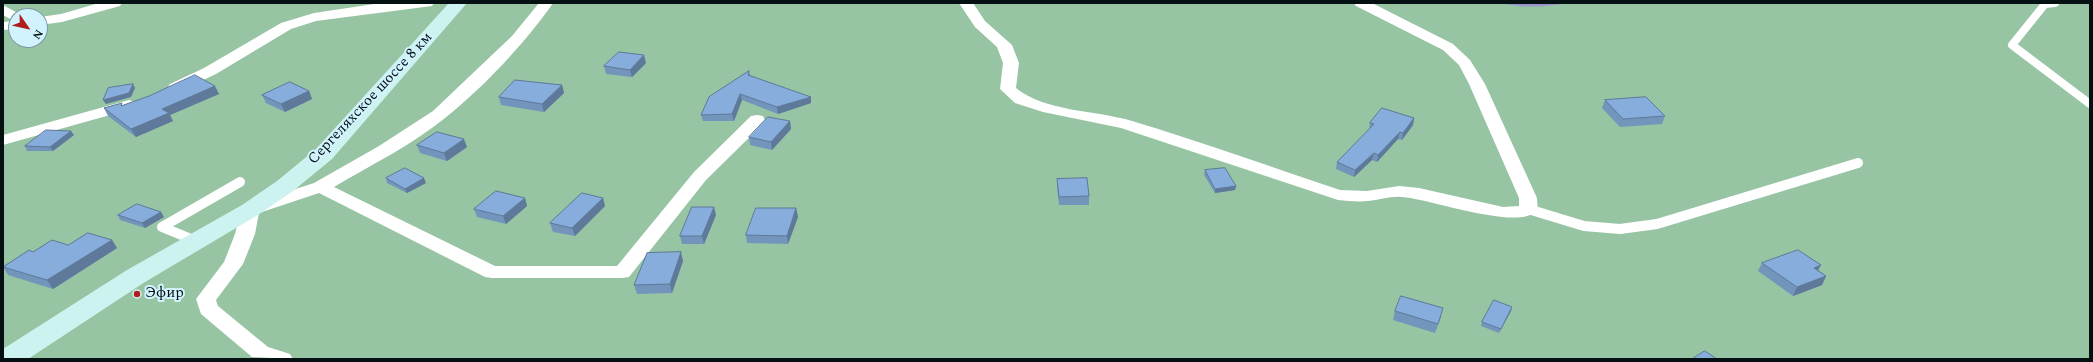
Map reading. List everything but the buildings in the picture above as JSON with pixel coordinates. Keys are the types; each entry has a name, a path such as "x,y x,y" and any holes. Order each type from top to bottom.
{"main road":[{"name":"Сергеляхское шоссе 8 км","path":"8,359 136,276 250,210 285,186 324,154 458,3"}],"street":[{"path":"48,20 62,18 116,3"},
{"path":"161,93 210,71 286,26 314,17 397,5 427,3"},
{"path":"282,359 260,352 208,309 206,299 233,264 245,234 250,210 320,187 385,150 439,115 477,80 517,39 546,3"},
{"path":"966,3 980,24 1004,45 1011,63 1008,89 1021,100 1043,107 1125,124 1338,195 1367,196 1399,191 1419,193 1503,213 1518,213 1528,208 1528,198 1465,62 1448,47 1361,3"},
{"path":"3,140 140,102"},
{"path":"320,187 492,272 622,272 700,176 757,120"}],"lane":[{"path":"2055,3 2045,4 2012,45 2090,104"},
{"path":"1528,208 1584,226 1620,229 1656,224 1858,163"},
{"path":"197,242 162,227 240,182"}],"green space":[{"path":"3,3 2090,3 2090,359 3,359"}],"shaded area":[{"path":"1499,3 1568,3 1517,6"}],"place":[{"name":"Эфир","path":"137,294"}]}
